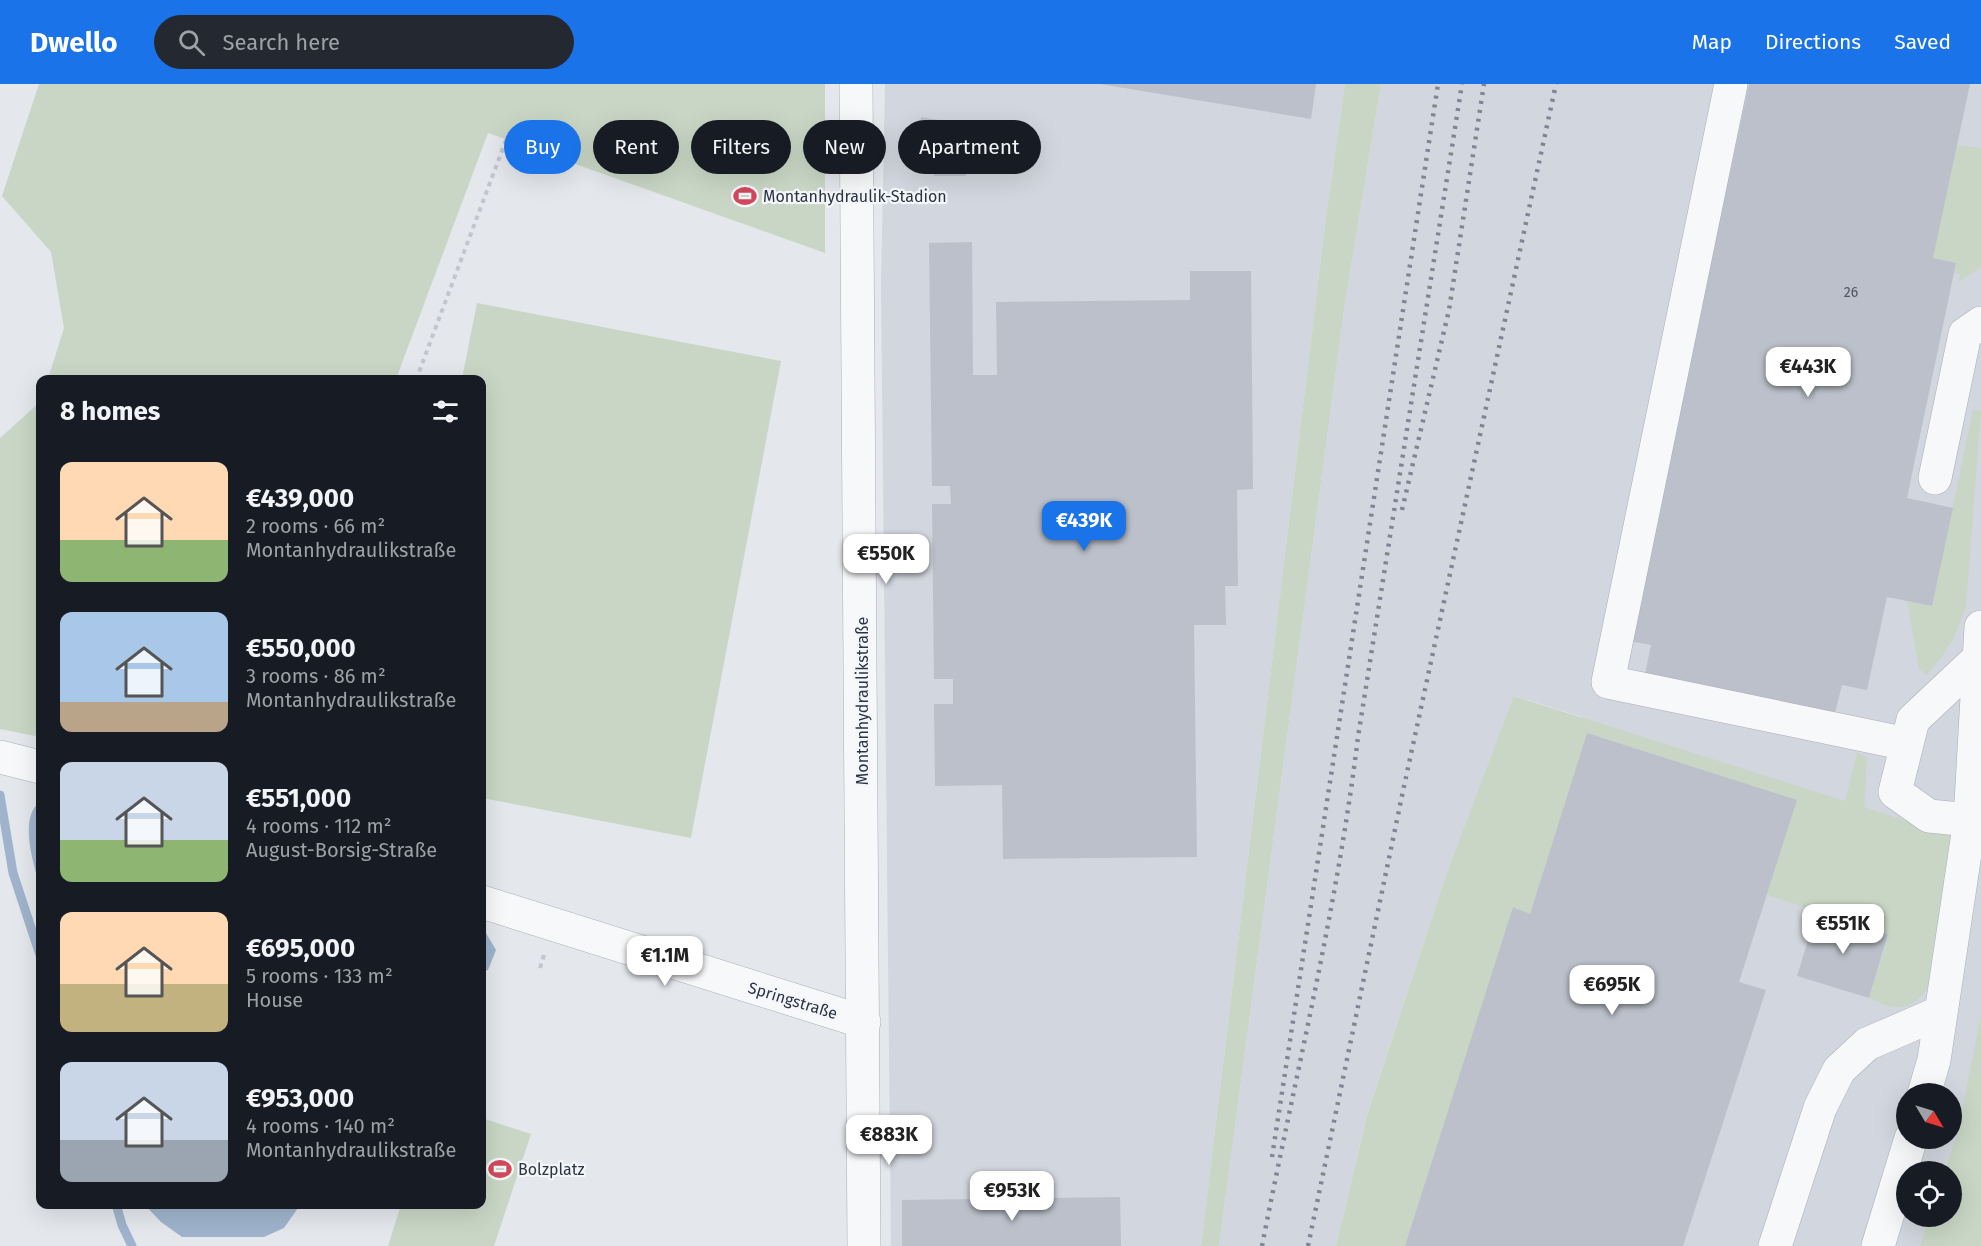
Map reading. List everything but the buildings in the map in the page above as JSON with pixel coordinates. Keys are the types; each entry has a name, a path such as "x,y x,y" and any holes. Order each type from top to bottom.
{"street":[{"name":"Montanhydraulikstraße","path":"856,84 864,1246"},
{"path":"1731,84 1608,682 1907,744"},
{"path":"1935,478 1965,334 1981,323"},
{"path":"1970,820 1929,816 1895,792 1913,720 1980,642"},
{"path":"1927,1083 1934,1060 1970,820 1980,642"},
{"path":"0,757 36,766"},
{"name":"Springstraße","path":"486,903 864,1022"},
{"path":"1775,1246 1820,1108 1839,1070 1867,1044 1941,1012"},
{"path":"1878,1246 1908,1149"}],"path":[{"path":"418,375 504,145"}],"shaded area":[{"path":"885,84 1345,84 1326,217 1201,1246 891,1246 881,286 883,174 886,174"},
{"path":"1381,84 1981,84 1981,1246 1409,1246 1582,717 1515,696 1446,875 1367,1114 1336,1246 1219,1246 1345,303"}],"green space":[{"path":"39,84 825,84 825,120 803,120 803,174 825,174 825,253 603,174 679,174 679,120 593,120 593,170 581,166 581,120 504,120 504,139 488,133 397,375 49,375 64,328 51,252 2,196"},
{"path":"1345,84 1381,84 1345,303 1219,1246 1201,1246 1326,217"},
{"path":"1956,145 1981,148 1981,267 1959,282 1960,274 1954,273 1956,263 1933,258"},
{"path":"477,303 781,361 691,838 486,799 486,375 463,375"},
{"path":"36,406 36,736 0,729 0,438"},
{"path":"1973,410 1981,411 1966,606 1951,643 1927,675 1919,669 1907,601 1932,606"},
{"path":"1514,696 1845,801 1857,753 1867,757 1864,807 1952,836 1932,979 1923,994 1914,1002 1903,1007 1890,1006 1869,998 1889,934 1767,895 1797,800 1587,733 1530,914 1516,908 1408,1246 1336,1246 1367,1115 1446,875"},
{"path":"1981,1015 1981,1246 1920,1246 1927,1227 1962,1227 1962,1161 1948,1161 1953,1149 1962,1149 1962,1111"},
{"name":"Bolzplatz","path":"486,1119 531,1134 494,1246 388,1246 400,1209 486,1209"}],"water":[{"path":"36,806 36,871 29,830 33,809"},
{"path":"486,933 496,950 486,971"},
{"path":"149,1209 297,1209 284,1228 264,1237 182,1237 161,1222"}],"waterway":[{"path":"0,795 13,873 36,943"},
{"path":"117,1209 132,1246"}],"railway":[{"path":"1272,1157 1438,84"},
{"path":"1262,1246 1339,865 1462,84"},
{"path":"1402,510 1449,310 1484,84"},
{"path":"1308,1246 1403,791 1556,84"}],"place":[{"name":"Montanhydraulik-Stadion","path":"745,196"},
{"name":"Bolzplatz","path":"500,1169"}]}
